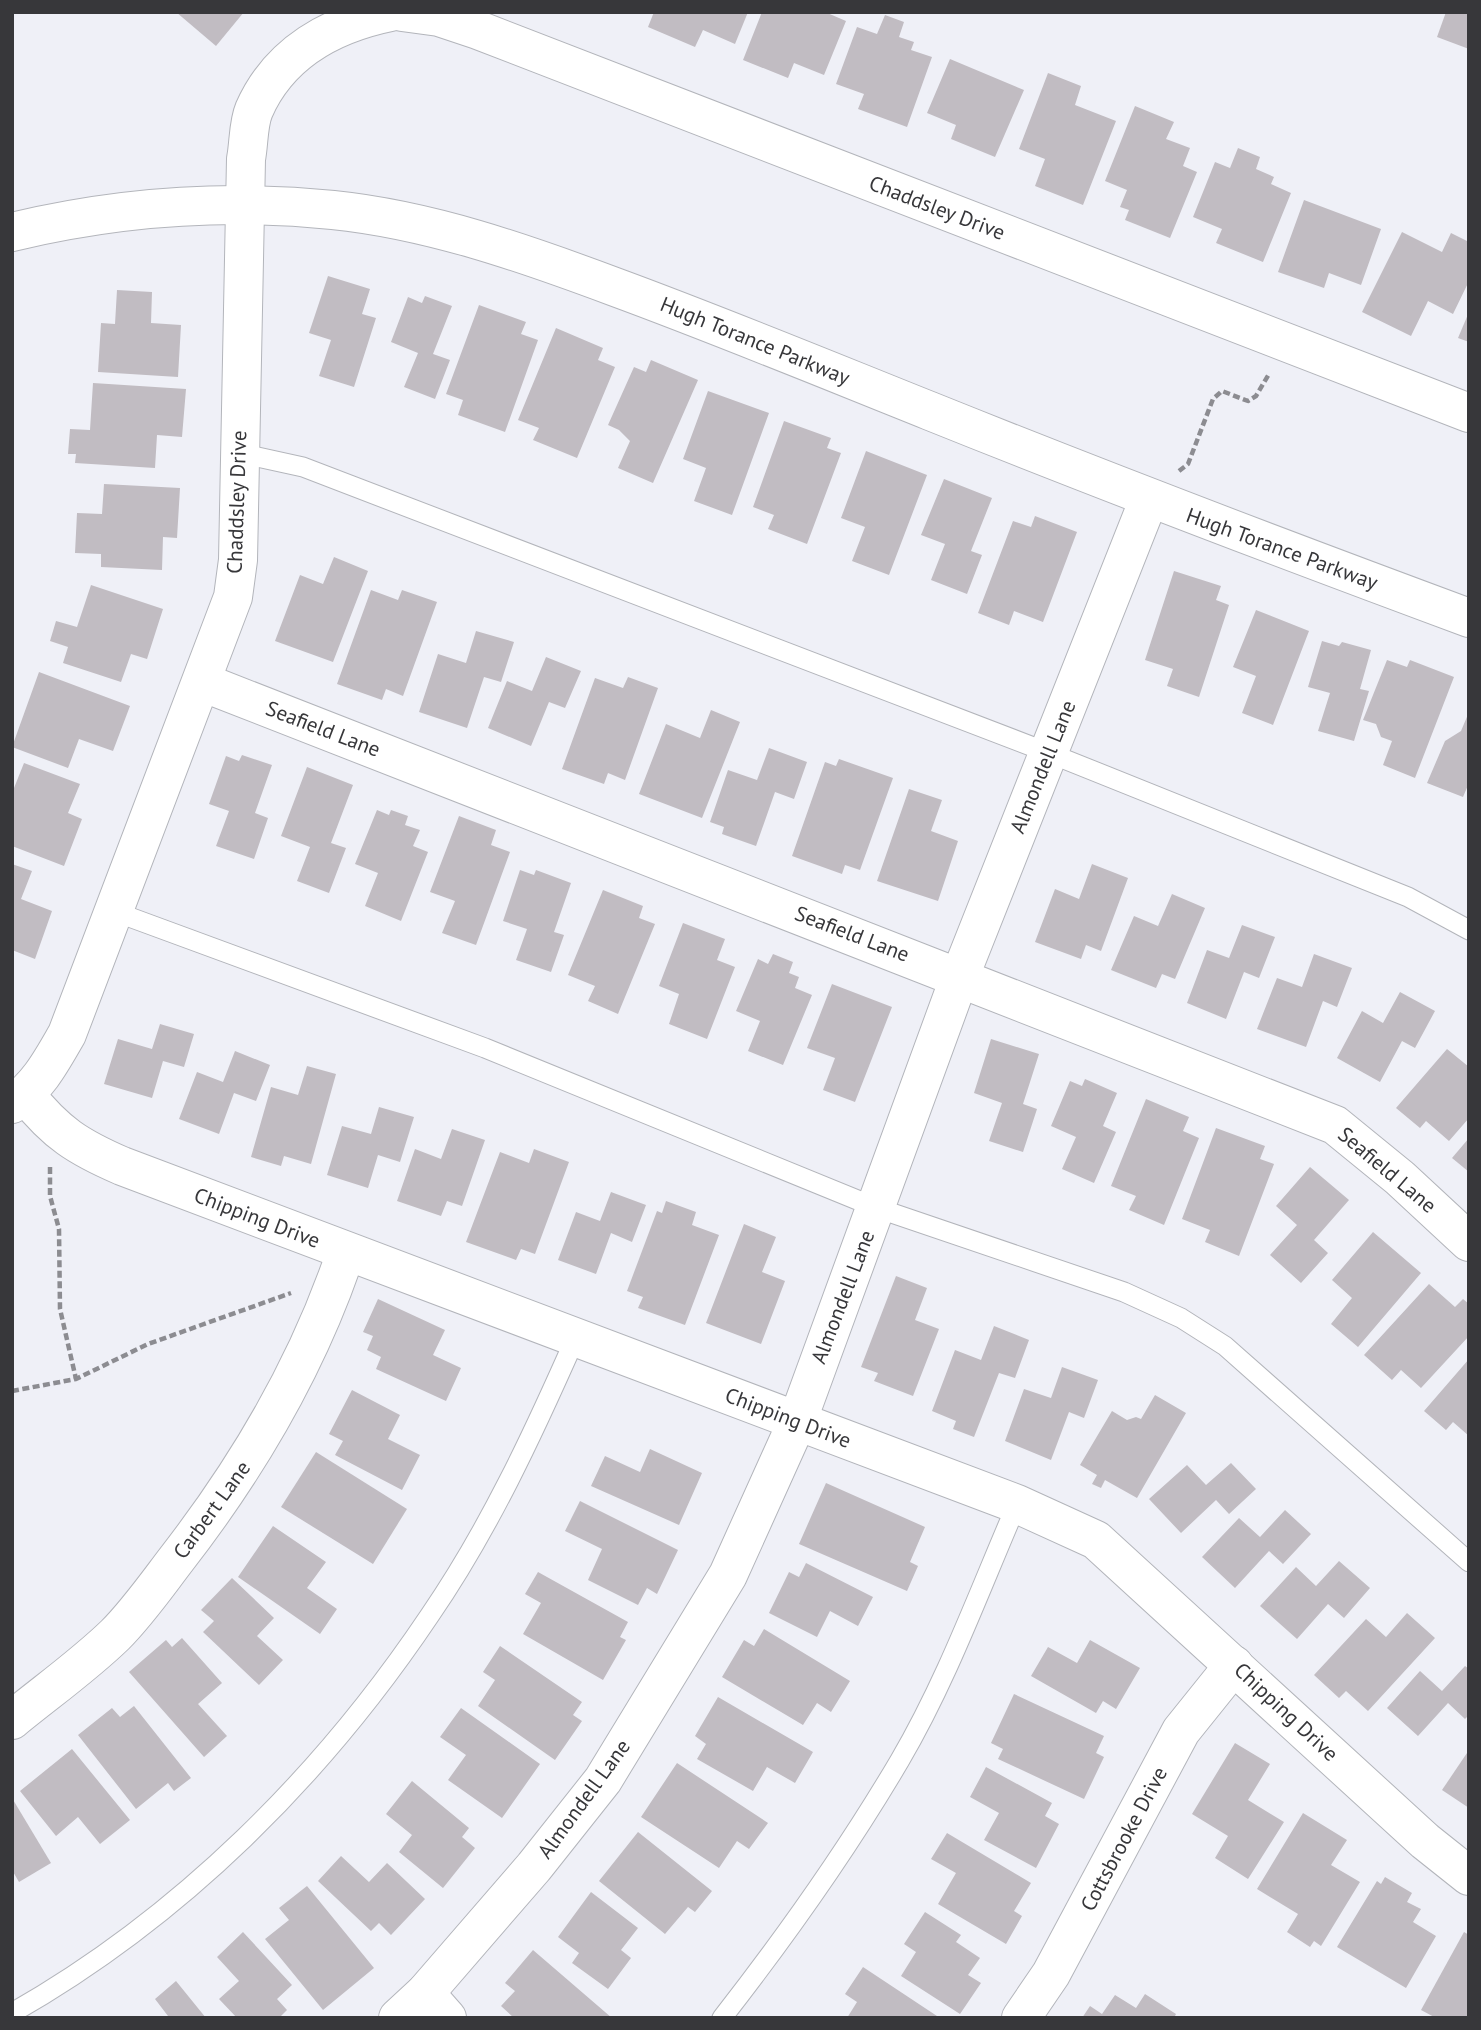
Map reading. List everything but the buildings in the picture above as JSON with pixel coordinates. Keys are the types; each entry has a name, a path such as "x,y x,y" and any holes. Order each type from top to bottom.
{"street":[{"name":"Chaddsley Drive","path":"19,1099 67,1034 233,597 238,560 246,159 253,112 279,68 319,37 358,19 391,12"},
{"name":"Chaddsley Drive","path":"402,12 439,17 478,30 1469,413"},
{"name":"Hugh Torance Parkway","path":"12,232 48,223 162,207 245,205 335,210 445,231 531,256 665,305 1149,499 1469,618"},
{"name":"Almondell Lane","path":"423,2010 603,1780 728,1574 797,1422 960,976 1149,499"},
{"name":"Seafield Lane","path":"202,682 960,976 1335,1125 1400,1178 1469,1242"},
{"name":"Chipping Drive","path":"19,1099 88,1152 122,1166 1017,1504 1096,1540 1425,1841 1469,1876"},
{"name":"Carbert Lane","path":"12,1720 116,1634 223,1499 259,1444 300,1368 333,1293 346,1252"},
{"name":"Cottsbrooke Drive","path":"1021,2018 1051,1973 1181,1731 1234,1665"}],"lane":[{"path":"239,453 303,467 1049,753 1408,897 1469,930"},
{"path":"113,911 485,1048 877,1208 1124,1292 1181,1318 1225,1346 1469,1562"},
{"path":"12,2013 72,1979 156,1917 227,1856 358,1716 431,1614 482,1530 532,1436 575,1339"},
{"path":"722,2018 825,1876 901,1759 953,1652 1017,1504"}],"path":[{"path":"1149,499 1188,464 1213,399 1222,391 1248,401 1256,396 1287,343"},
{"path":"49,1124 50,1196 59,1229 60,1309 76,1379"},
{"path":"12,1391 76,1379 148,1344 245,1307 311,1287 333,1293"}]}
